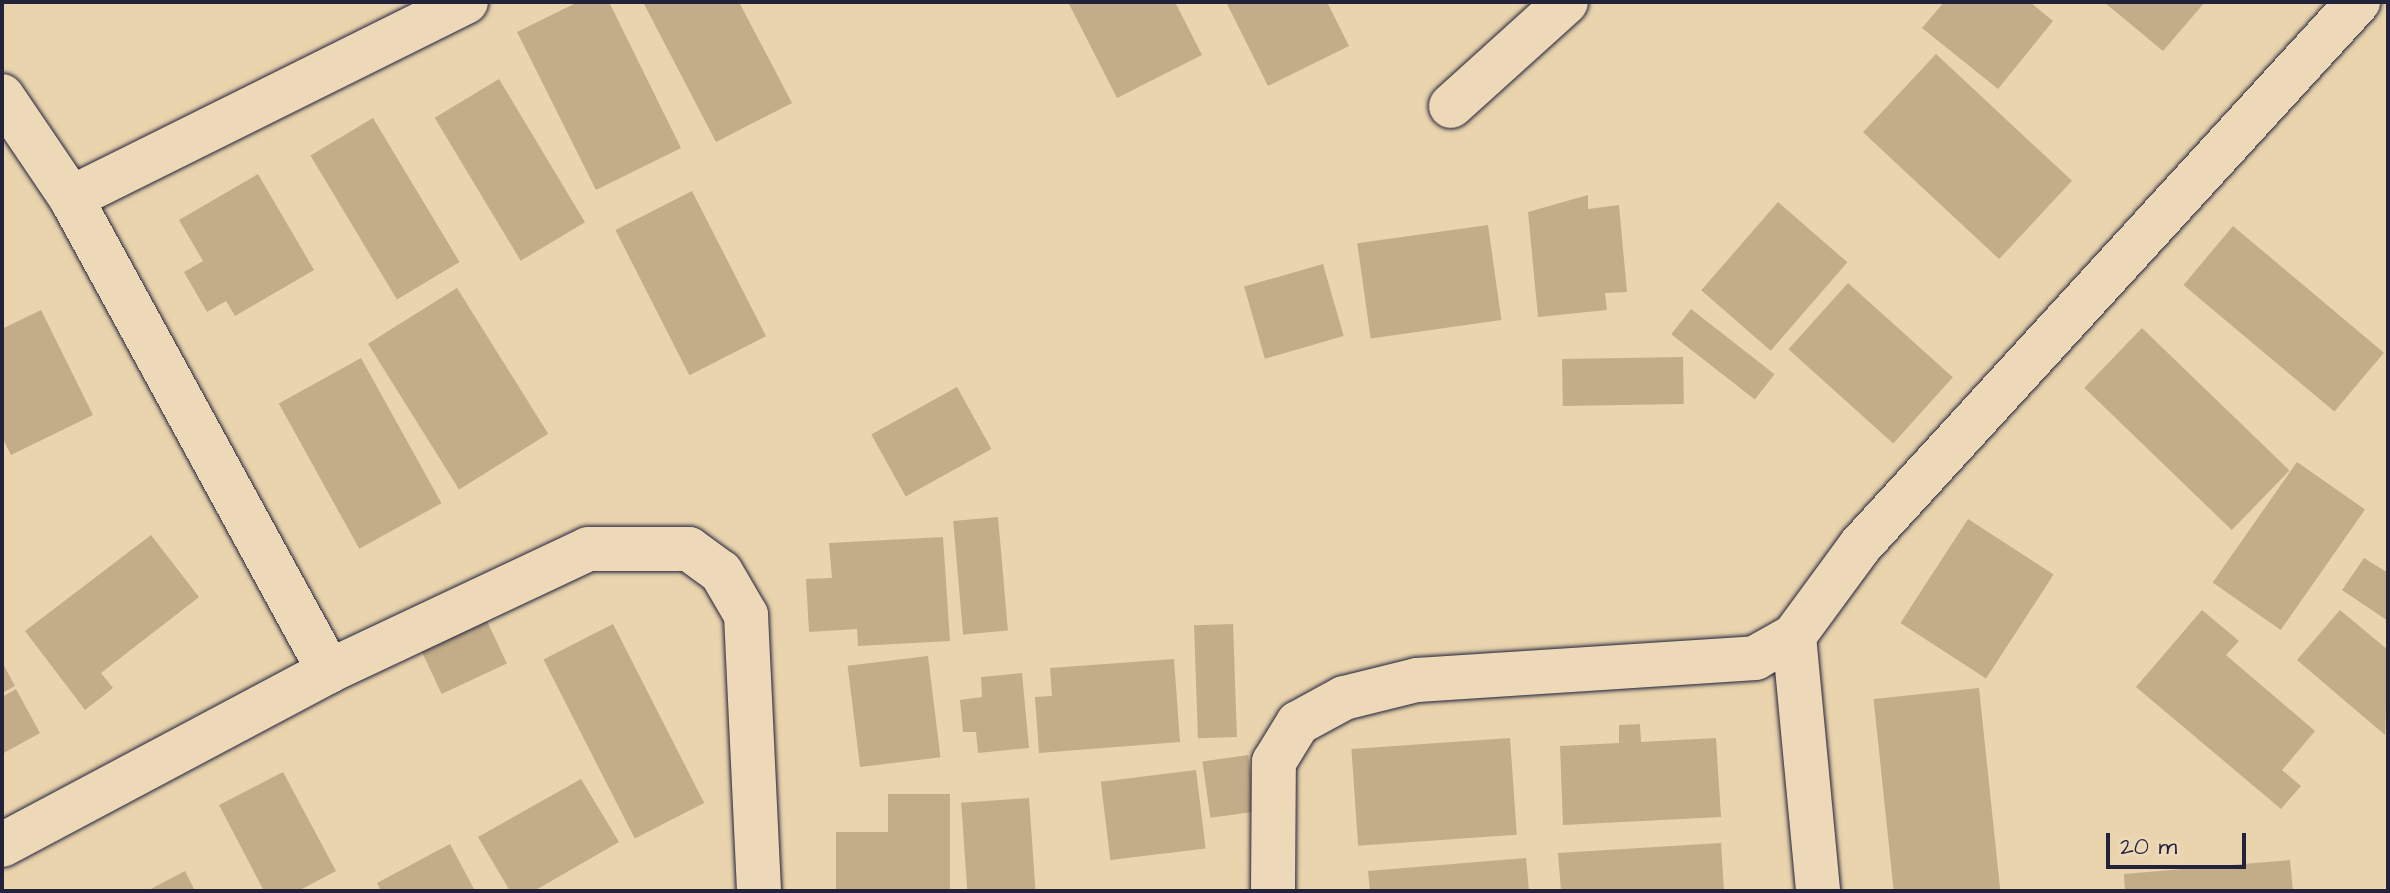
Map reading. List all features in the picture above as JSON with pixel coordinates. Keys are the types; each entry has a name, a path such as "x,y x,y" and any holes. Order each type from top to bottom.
{"street":[{"path":"71,198 466,2"},
{"path":"1451,106 1566,2"},
{"path":"1273,891 1274,762 1298,723 1344,698 1417,680 1755,658 1794,636 1860,546 2358,2"},
{"path":"2,96 71,198 329,671"},
{"path":"2,845 329,671 588,549 689,549 721,572 746,615 759,891"},
{"path":"1794,636 1818,891"}],"building":[{"path":"578,2 609,2 681,148 596,190 517,32"},
{"path":"643,2 739,2 792,103 716,142"},
{"path":"1068,2 1175,2 1202,55 1117,98"},
{"path":"1226,2 1327,2 1349,46 1268,86"},
{"path":"1944,2 2030,2 2053,21 1998,89 1922,28"},
{"path":"2104,2 2205,2 2163,51"},
{"path":"1936,54 2072,181 1999,259 1863,132"},
{"path":"499,79 585,222 521,261 435,118"},
{"path":"373,118 460,262 397,300 310,156"},
{"path":"258,174 314,270 235,316 226,301 207,312 184,272 203,261 179,220"},
{"path":"692,191 766,336 689,375 615,230"},
{"path":"1588,195 1588,209 1619,205 1627,292 1605,293 1607,310 1538,317 1528,212"},
{"path":"1778,202 1847,262 1771,351 1701,290"},
{"path":"1488,225 1501,320 1371,338 1357,243"},
{"path":"2233,226 2384,353 2334,412 2184,285"},
{"path":"1323,264 1344,336 1265,359 1244,287"},
{"path":"1848,283 1953,377 1893,443 1788,349"},
{"path":"457,288 548,434 459,490 368,344"},
{"path":"1691,309 1775,374 1755,399 1671,334"},
{"path":"41,310 93,415 11,455 2,437 2,329"},
{"path":"2142,328 2289,470 2232,530 2084,388"},
{"path":"1683,357 1684,404 1563,406 1562,359"},
{"path":"361,358 441,503 359,549 279,404"},
{"path":"957,387 991,449 906,497 871,435"},
{"path":"2297,462 2365,510 2281,630 2213,582"},
{"path":"998,517 1008,631 963,634 953,521"},
{"path":"1968,519 2054,575 1986,679 1900,623"},
{"path":"151,535 199,597 101,673 113,688 85,710 25,631"},
{"path":"943,537 950,641 858,646 857,629 809,632 806,579 832,578 829,543"},
{"path":"2364,558 2388,573 2388,621 2342,590"},
{"path":"2202,610 2239,641 2226,655 2315,731 2282,770 2301,786 2281,809 2136,687"},
{"path":"2340,610 2388,650 2385,735 2297,660"},
{"path":"487,621 507,664 442,694 422,651"},
{"path":"613,624 704,803 635,839 544,659"},
{"path":"1233,624 1237,737 1198,738 1194,625"},
{"path":"928,656 940,757 860,767 848,666"},
{"path":"1174,659 1180,742 1039,753 1035,697 1052,696 1050,668"},
{"path":"2,662 15,686 2,693"},
{"path":"1022,673 1029,748 978,753 976,732 963,732 960,700 982,697 981,677"},
{"path":"1979,688 2000,891 1894,891 1874,699"},
{"path":"16,689 40,733 2,754 2,697"},
{"path":"1640,724 1641,742 1716,738 1721,817 1563,825 1560,746 1619,743 1619,725"},
{"path":"1510,738 1517,835 1358,846 1351,749"},
{"path":"1248,755 1256,811 1210,818 1202,761"},
{"path":"1196,770 1206,848 1110,860 1101,782"},
{"path":"283,772 336,871 298,891 264,891 219,805"},
{"path":"581,779 619,842 534,891 510,891 478,837"},
{"path":"888,794 950,794 950,891 836,891 836,832 888,832"},
{"path":"1029,798 1035,890 967,891 961,803"},
{"path":"1721,843 1724,891 1561,891 1558,853"},
{"path":"450,844 475,891 381,891 377,883"},
{"path":"1526,858 1529,891 1370,891 1368,871"},
{"path":"2290,860 2293,891 2125,891 2124,874"},
{"path":"185,871 195,891 147,891"}]}
